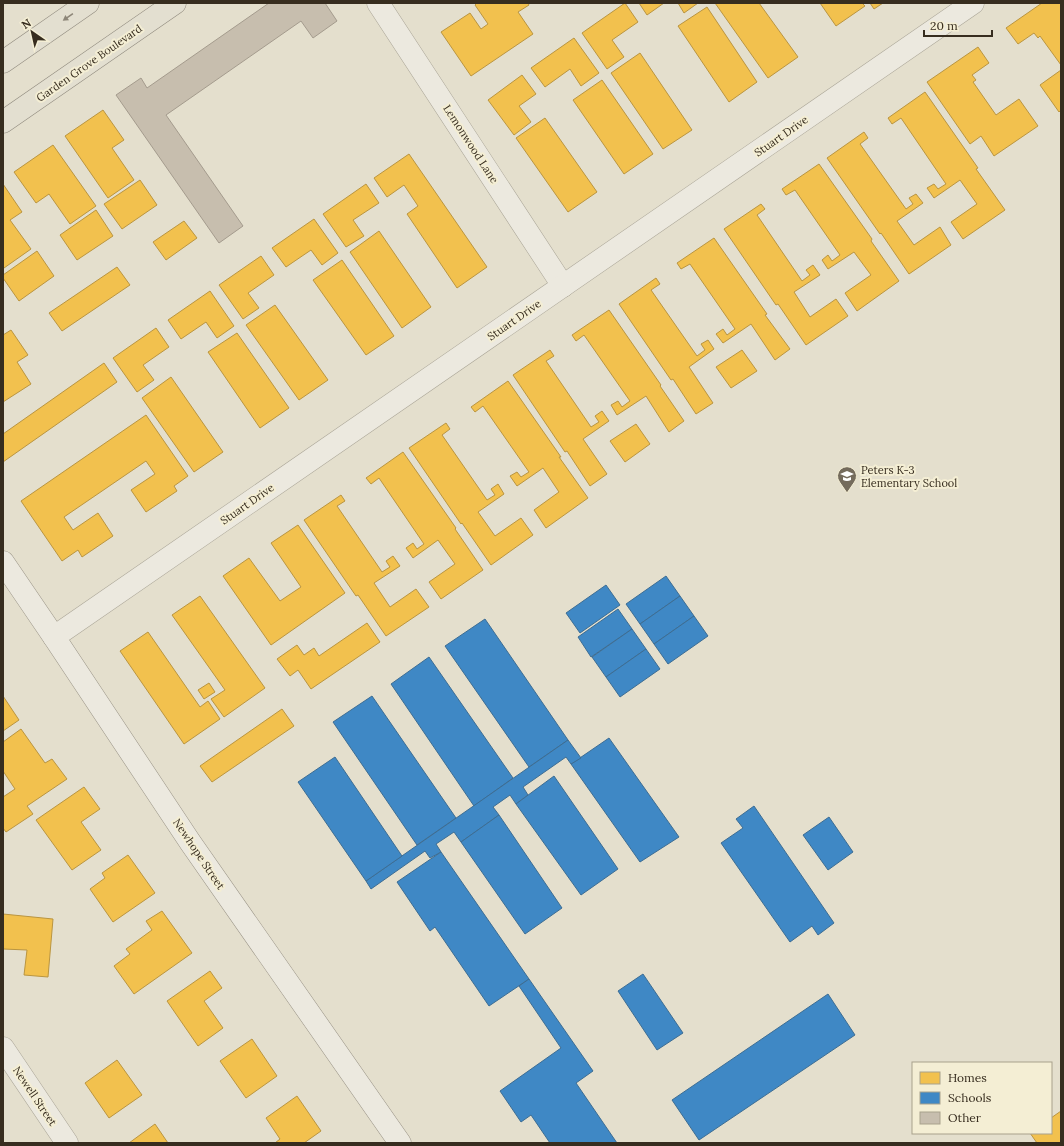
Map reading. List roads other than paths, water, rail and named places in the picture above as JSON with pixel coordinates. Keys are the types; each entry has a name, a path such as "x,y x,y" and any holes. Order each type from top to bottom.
{"main road":[{"path":"3,62 88,3"},
{"name":"Garden Grove Boulevard","path":"3,122 175,3"}],"street":[{"name":"Lemonwood Lane","path":"378,3 563,286"},
{"name":"Stuart Drive","path":"54,637 973,3"},
{"name":"Newhope Street","path":"3,562 190,842 400,1143"},
{"name":"Newell Street","path":"3,1048 67,1143"}],"place":[{"name":"Peters K-3 Elementary School","path":"847,493"}]}
